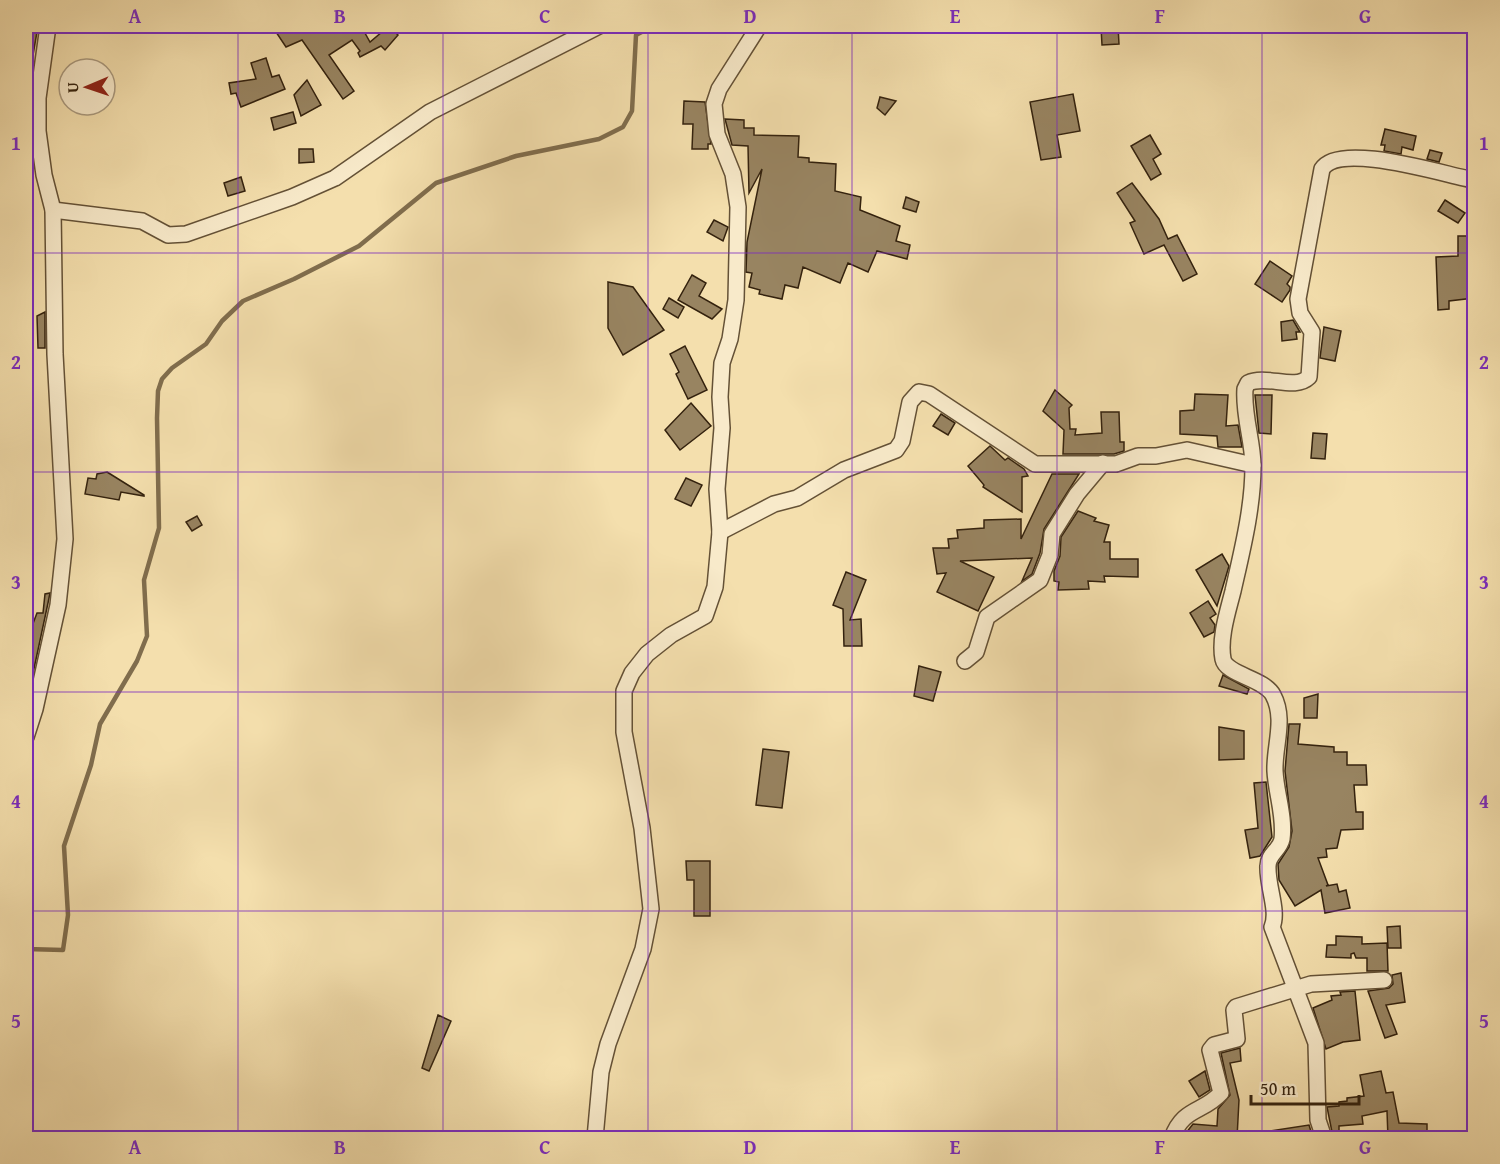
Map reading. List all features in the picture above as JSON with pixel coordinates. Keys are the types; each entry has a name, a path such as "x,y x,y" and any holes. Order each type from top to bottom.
{"street":[{"path":"26,737 35,709 58,605 64,539 55,354 53,210 44,175 38,131 38,99 48,26"},
{"path":"53,210 142,221 168,235 186,234 292,197 335,178 430,112 600,26"},
{"path":"595,1138 601,1072 608,1044 643,949 651,909 642,828 622,718 624,691 632,673 647,654 671,635 702,619 708,611 715,587 720,532 717,489 722,428 720,397 722,363 730,339 736,300 738,207 733,174 717,134 714,104 719,89 756,28"},
{"path":"1324,1138 1318,1115 1318,1053 1296,988 1274,938 1272,927 1276,914 1270,900 1268,860 1282,839 1275,773 1279,720 1272,692 1252,678 1227,667 1223,657 1227,617 1244,543 1253,465 1244,394 1246,386 1251,381 1261,379 1301,382 1309,377 1312,332 1300,313 1298,299 1322,169 1325,164 1337,159 1368,158 1474,180"},
{"path":"720,532 774,504 797,498 844,470 896,450 902,441 910,402 919,392 929,394 1035,464 1116,464 1138,456 1156,456 1187,450 1253,465"},
{"path":"965,661 976,652 987,617 1040,580 1050,555 1052,534 1077,494 1103,463"},
{"path":"1172,1138 1177,1125 1195,1109 1221,1093 1210,1048 1237,1039 1234,1009 1311,984 1384,980"}],"building":[{"path":"26,26 38,26 32,61 26,61"},
{"path":"272,26 361,26 370,42 389,26 398,35 385,50 381,46 360,57 358,53 360,51 352,40 329,55 354,91 343,99 302,40 286,47"},
{"path":"1118,26 1119,44 1102,45 1101,27"},
{"path":"266,58 272,77 279,75 285,89 241,107 236,93 231,94 229,83 256,79 251,63"},
{"path":"307,80 321,105 301,116 294,95"},
{"path":"1073,94 1080,131 1057,135 1061,157 1041,160 1030,102"},
{"path":"880,97 896,101 885,115 877,108"},
{"path":"684,101 705,102 711,144 708,144 708,149 692,149 693,124 683,124"},
{"path":"293,112 296,123 274,130 271,118"},
{"path":"725,119 744,120 744,128 754,128 754,135 799,136 798,157 809,158 809,162 836,164 835,191 861,197 860,210 900,226 896,241 910,245 907,259 877,251 868,272 848,263 840,283 803,267 798,288 785,285 782,299 759,294 760,290 749,287 752,273 746,272 747,242 762,169 749,193 748,146 732,145"},
{"path":"1385,129 1416,136 1413,150 1402,147 1401,154 1384,151 1385,145 1381,145"},
{"path":"1150,135 1161,154 1153,159 1161,174 1151,180 1131,146"},
{"path":"299,149 313,149 314,162 299,163"},
{"path":"1430,150 1442,153 1439,162 1427,159"},
{"path":"241,177 245,191 228,196 224,183"},
{"path":"1132,183 1159,219 1168,239 1177,235 1197,274 1183,281 1164,245 1144,254 1130,223 1135,221 1117,193"},
{"path":"906,197 919,202 916,212 903,208"},
{"path":"1445,200 1465,213 1458,223 1438,211"},
{"path":"714,220 728,227 723,241 707,232"},
{"path":"1458,236 1473,236 1474,298 1449,301 1449,309 1438,310 1436,257 1458,256"},
{"path":"1270,261 1292,276 1287,284 1290,290 1282,302 1255,284"},
{"path":"692,275 706,283 699,296 722,309 712,319 678,300"},
{"path":"608,282 633,287 664,330 623,355 608,328"},
{"path":"669,298 684,307 678,318 663,309"},
{"path":"45,312 45,348 38,348 37,316"},
{"path":"1293,320 1300,332 1296,332 1297,339 1282,341 1281,322"},
{"path":"1324,327 1341,331 1335,361 1320,358"},
{"path":"685,346 707,390 688,399 676,374 679,372 670,354"},
{"path":"1055,390 1072,405 1069,408 1070,429 1076,429 1075,435 1102,433 1101,412 1119,412 1120,442 1124,442 1124,451 1114,454 1063,454 1064,430 1043,411"},
{"path":"1195,394 1228,395 1226,426 1238,425 1242,447 1218,447 1217,436 1180,434 1180,411 1194,410"},
{"path":"1255,395 1272,395 1271,434 1259,433"},
{"path":"691,403 711,426 680,450 665,430"},
{"path":"941,414 955,423 948,435 933,426"},
{"path":"1313,433 1327,434 1325,459 1311,458"},
{"path":"990,446 1005,460 1008,458 1024,469 1028,476 1022,477 1022,512 983,487 984,485 968,466"},
{"path":"107,472 144,496 121,492 119,500 85,494 88,478 96,479 97,474"},
{"path":"1052,474 1079,474 1044,529 1040,553 1032,574 1022,581 1032,558 960,561 994,577 978,611 937,592 946,573 937,574 933,548 949,548 948,539 958,538 957,530 984,528 984,520 1021,519 1021,539"},
{"path":"686,478 702,485 691,506 675,499"},
{"path":"1078,511 1096,518 1094,521 1109,525 1104,542 1110,542 1110,559 1138,559 1138,577 1104,576 1105,582 1088,581 1089,589 1058,590 1059,582 1054,581 1054,571 1060,556 1061,537"},
{"path":"197,516 202,525 192,531 186,522"},
{"path":"1222,554 1229,566 1217,606 1196,570"},
{"path":"846,572 866,580 850,620 861,619 862,646 844,646 843,609 833,605"},
{"path":"50,593 32,678 26,676 26,642 37,613 43,613 45,594"},
{"path":"1208,601 1216,614 1210,618 1215,625 1214,632 1204,637 1190,613"},
{"path":"919,666 941,672 933,701 914,696"},
{"path":"1223,675 1249,689 1247,694 1219,686"},
{"path":"1318,694 1317,718 1304,718 1304,698"},
{"path":"1289,724 1300,724 1298,744 1334,747 1334,752 1347,752 1347,765 1366,765 1367,785 1354,785 1356,812 1363,812 1363,829 1341,830 1337,848 1326,849 1327,857 1318,858 1328,885 1326,886 1337,884 1339,892 1346,890 1350,908 1325,913 1321,890 1295,906 1279,880 1278,864 1289,847 1292,831 1285,771"},
{"path":"1219,727 1244,731 1244,759 1219,760"},
{"path":"763,749 789,752 782,808 756,805"},
{"path":"1266,782 1272,837 1260,856 1250,858 1245,830 1258,828 1254,783"},
{"path":"686,861 710,861 710,916 694,916 694,880 687,880"},
{"path":"1400,926 1401,948 1388,948 1387,927"},
{"path":"1336,936 1362,937 1362,944 1387,943 1388,971 1367,971 1367,958 1356,958 1354,953 1351,954 1351,958 1326,957 1327,945 1336,945"},
{"path":"1401,973 1405,1002 1386,1005 1397,1034 1385,1038 1368,991 1389,988 1393,984 1392,975"},
{"path":"1355,991 1360,1040 1343,1042 1326,1049 1313,1008 1332,1000 1331,996 1341,995 1340,992"},
{"path":"438,1015 451,1021 429,1071 422,1068"},
{"path":"1240,1048 1241,1061 1230,1063 1239,1100 1237,1138 1182,1138 1193,1124 1217,1126 1218,1109 1230,1095 1221,1053"},
{"path":"1205,1071 1210,1090 1199,1097 1189,1081"},
{"path":"1381,1071 1386,1093 1393,1092 1399,1123 1427,1124 1427,1138 1388,1138 1387,1111 1362,1116 1363,1124 1339,1126 1339,1132 1332,1132 1327,1107 1339,1106 1339,1102 1347,1101 1347,1098 1364,1096 1360,1075"},
{"path":"1309,1125 1313,1138 1264,1138 1264,1132"}],"waterway":[{"path":"26,949 63,950 68,915 64,846 91,765 100,724 137,661 147,636 144,580 159,528 157,418 158,391 162,379 172,368 206,344 222,321 243,301 294,279 359,246 436,183 516,156 599,139 623,127 632,111 636,35 653,26"}]}
